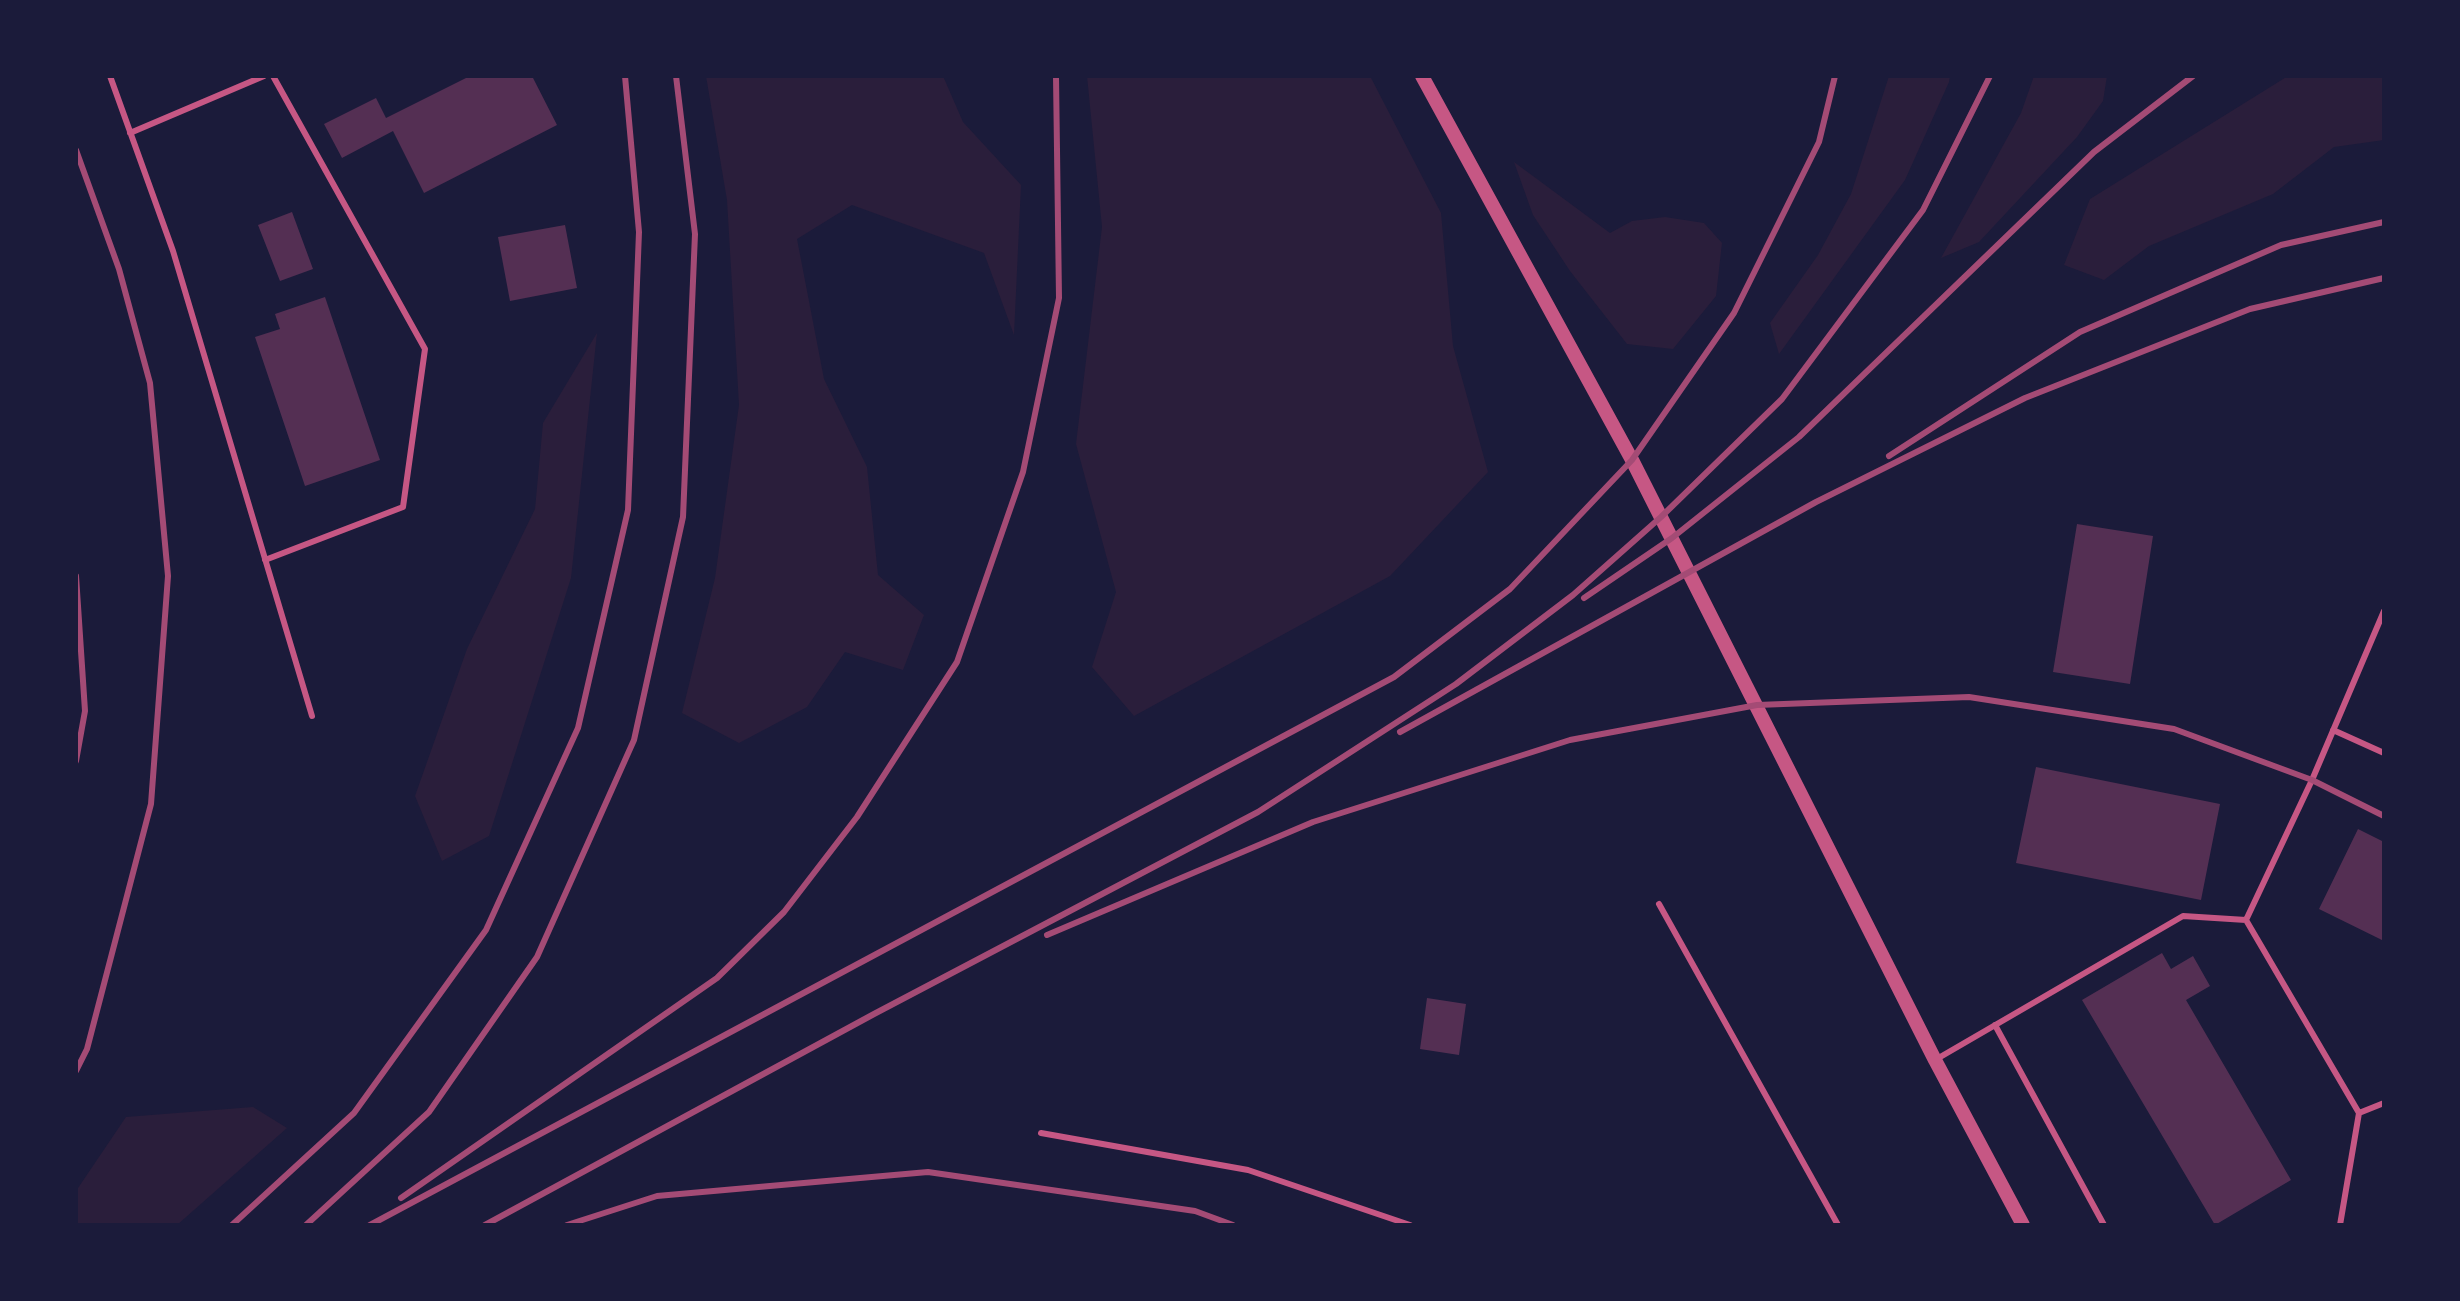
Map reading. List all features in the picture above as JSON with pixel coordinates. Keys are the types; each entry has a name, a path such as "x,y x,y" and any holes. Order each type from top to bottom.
{"street":[{"path":"1422,76 1632,460 1935,1060 2023,1225"}],"lane":[{"path":"110,76 173,251 312,716"},
{"path":"130,133 264,76"},
{"path":"265,560 403,507 425,349 273,76"},
{"path":"2246,920 2384,611"},
{"path":"2333,730 2384,753"},
{"path":"1659,904 1838,1225"},
{"path":"1935,1060 2183,916 2246,920"},
{"path":"2246,920 2359,1113 2340,1225"},
{"path":"1995,1025 2104,1225"},
{"path":"2359,1113 2384,1103"},
{"path":"1041,1133 1248,1170 1410,1225"}],"shaded area":[{"path":"706,76 943,76 963,122 1021,185 1014,335 984,253 852,205 797,239 824,379 867,467 878,575 924,615 903,670 845,652 807,707 739,743 682,713 715,578 739,405 727,200"},
{"path":"1087,76 1370,76 1441,213 1453,346 1488,472 1390,576 1134,716 1092,667 1116,592 1076,444 1102,227"},
{"path":"1889,76 1950,76 1905,180 1779,354 1770,323 1818,255 1851,194"},
{"path":"2034,76 2107,76 2103,101 2077,137 1979,242 1941,258 2021,113"},
{"path":"2288,76 2384,76 2384,140 2334,147 2273,194 2149,246 2104,280 2064,265 2090,199"},
{"path":"1514,162 1610,233 1632,221 1665,217 1704,223 1722,243 1716,296 1673,349 1627,344 1570,271 1533,215"},
{"path":"597,333 571,578 489,836 442,861 415,796 467,649 535,509 543,423"},
{"path":"253,1107 287,1128 177,1225 76,1225 76,1191 126,1117"}],"building":[{"path":"470,76 532,76 557,125 424,193 393,131 342,158 324,124 376,98 386,118"},
{"path":"292,212 313,269 280,281 258,225"},
{"path":"565,225 577,288 510,301 498,237"},
{"path":"325,297 380,460 305,486 255,337 280,329 275,314"},
{"path":"2077,524 2153,536 2130,684 2053,672"},
{"path":"2036,767 2220,804 2201,900 2016,863"},
{"path":"2358,829 2384,842 2384,941 2319,909"},
{"path":"2162,953 2171,969 2193,956 2210,986 2186,1000 2291,1180 2215,1225 2082,1000"},
{"path":"1427,998 1466,1004 1459,1055 1420,1049"}],"railway":[{"path":"232,1225 354,1113 486,930 578,728 628,510 639,232 625,76"},
{"path":"306,1225 429,1112 537,957 634,740 683,517 695,234 676,76"},
{"path":"401,1198 717,978 784,912 857,817 957,662 1023,472 1059,298 1056,76"},
{"path":"370,1225 1394,677 1510,589 1632,460 1734,313 1819,142 1835,76"},
{"path":"485,1225 874,1014 1258,812 1456,684 1573,595 1661,517 1782,399 1923,210 1990,76"},
{"path":"1584,598 1672,538 1799,437 2094,152 2193,76"},
{"path":"76,150 119,269 150,383 168,576 151,804 87,1049 76,1071"},
{"path":"1889,456 2080,332 2281,245 2384,222"},
{"path":"1400,732 1816,502 2025,398 2250,309 2384,278"},
{"path":"76,576 85,711 76,761"},
{"path":"1047,935 1313,822 1570,740 1757,705 1969,697 2174,729 2312,780 2384,816"},
{"path":"567,1225 657,1196 928,1172 1195,1211 1233,1225"}]}
